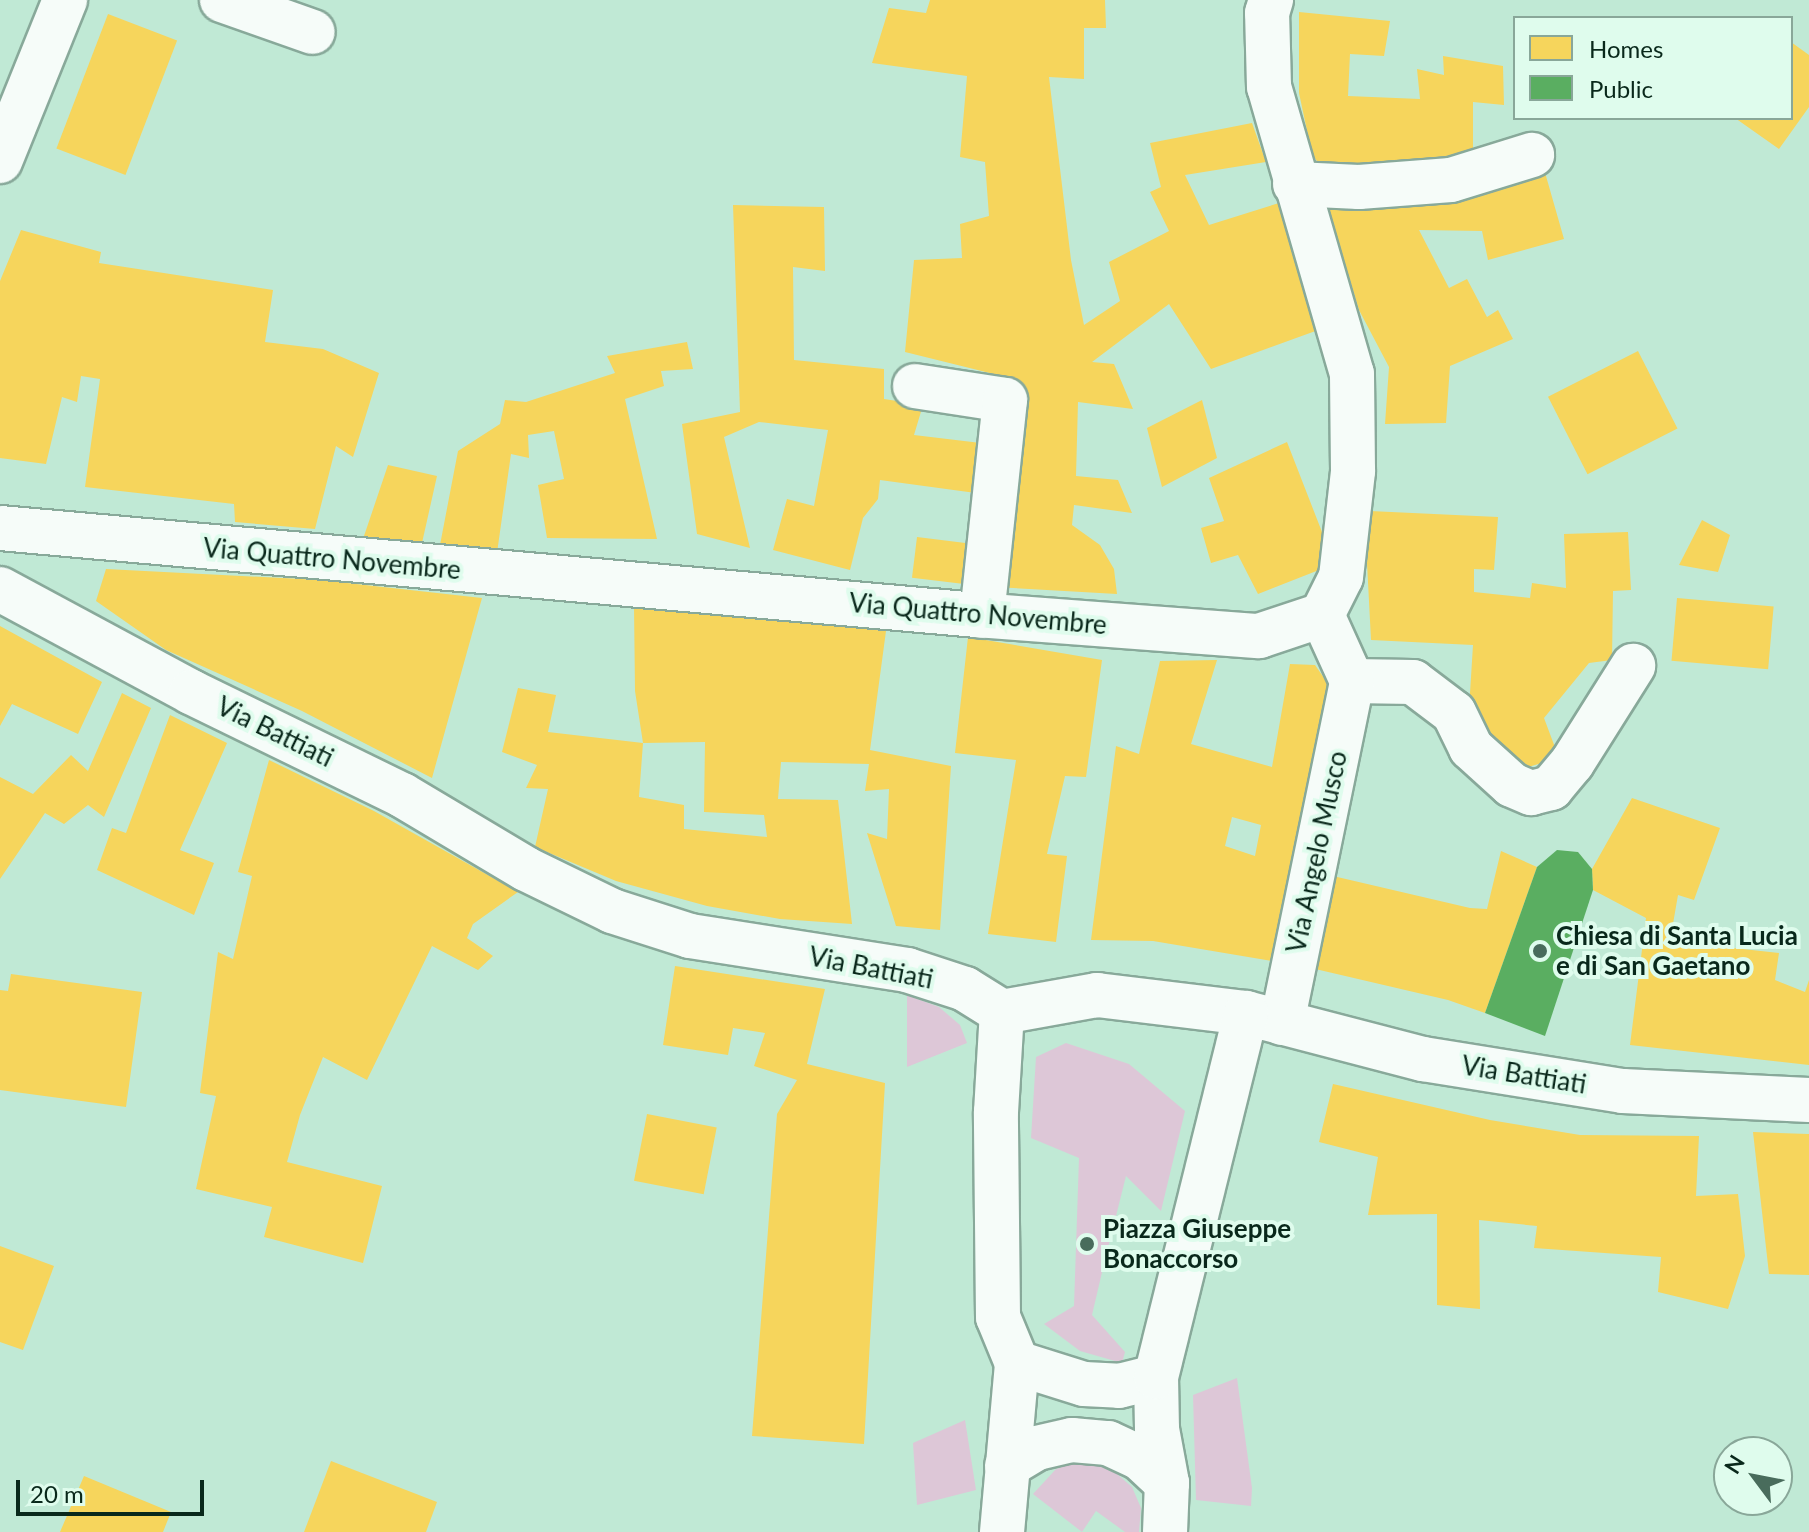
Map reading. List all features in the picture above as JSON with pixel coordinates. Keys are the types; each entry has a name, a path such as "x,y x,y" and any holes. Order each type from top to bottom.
{"street":[{"path":"0,161 65,0"},
{"path":"222,0 313,32"},
{"path":"1271,0 1267,13 1269,87 1352,374 1353,471 1341,577 1322,615 1352,681 1413,682 1454,713 1471,748 1512,785 1531,793 1551,788 1572,763 1633,666"},
{"path":"1295,184 1359,187 1451,180 1532,155"},
{"path":"915,386 1005,400 982,616"},
{"path":"0,577 9,529"},
{"name":"Via Quattro Novembre","path":"9,529 982,616 1259,636 1322,615"},
{"name":"Via Battiati","path":"0,589 178,686 402,795 526,869 612,911 690,936 907,970 965,989 1002,1012 1097,995 1264,1018 1423,1059 1623,1091 1809,1100"},
{"name":"Via Angelo Musco","path":"1165,1532 1167,1483 1157,1429 1156,1377 1264,1018 1352,681"},
{"path":"1002,1012 996,1112 998,1317 1017,1363 1002,1532"},
{"path":"1017,1363 1084,1384 1119,1386 1156,1377"},
{"path":"1007,1466 1037,1448 1072,1440 1108,1443 1140,1458 1167,1483"}],"shaded area":[{"path":"907,995 939,1007 960,1025 967,1043 907,1067"},
{"path":"1066,1043 1129,1064 1185,1111 1161,1211 1126,1176 1103,1268 1092,1315 1125,1352 1122,1363 1080,1351 1044,1324 1074,1306 1079,1158 1031,1138 1036,1057"},
{"path":"1237,1378 1252,1488 1251,1506 1196,1500 1193,1395"},
{"path":"965,1420 976,1490 917,1505 913,1443"},
{"path":"1074,1463 1093,1463 1117,1474 1132,1487 1141,1508 1139,1532 1125,1532 1096,1511 1082,1532 1033,1494 1056,1469"}],"building: Homes":[{"path":"930,0 1105,0 1106,28 1084,28 1084,79 1049,77 1071,260 1084,325 1120,301 1109,262 1169,231 1150,192 1161,187 1150,143 1252,123 1266,162 1185,175 1209,225 1279,203 1321,329 1211,369 1169,304 1092,362 1114,364 1133,409 1078,402 1076,476 1118,480 1132,513 1074,505 1072,525 1100,545 1114,569 1117,594 994,587 1018,380 905,352 914,260 962,258 960,224 989,216 985,162 960,157 967,76 872,63 889,8 926,13"},
{"path":"1299,12 1390,21 1384,56 1350,54 1348,96 1420,99 1417,69 1444,75 1443,56 1503,66 1504,105 1473,102 1473,163 1326,174 1312,154 1299,93"},
{"path":"108,14 177,41 125,175 56,148"},
{"path":"1793,43 1809,55 1809,107 1779,149 1738,120 1793,120"},
{"path":"1544,169 1564,239 1488,260 1482,231 1419,230 1449,288 1467,279 1487,317 1498,310 1513,339 1450,366 1446,423 1385,424 1389,367 1359,310 1327,204"},
{"path":"733,205 824,207 825,271 793,267 794,360 884,369 884,399 923,405 914,435 989,444 983,494 880,480 878,499 863,518 850,570 773,550 787,499 814,506 828,430 759,422 724,437 750,548 697,534 682,424 740,412"},
{"path":"21,230 101,252 99,263 273,290 265,342 323,349 379,373 353,457 336,446 315,529 235,522 234,504 85,487 100,379 81,376 77,402 62,397 46,464 0,458 0,281"},
{"path":"687,342 693,369 661,371 664,386 625,399 657,539 547,538 538,485 564,479 554,431 528,435 529,458 511,454 497,553 440,545 458,451 500,424 505,400 526,402 615,373 607,356"},
{"path":"1638,351 1677,429 1588,474 1548,397"},
{"path":"1202,400 1217,458 1162,487 1147,428"},
{"path":"1287,442 1329,550 1319,570 1258,594 1238,555 1211,563 1201,528 1224,521 1209,478"},
{"path":"388,465 437,476 422,543 363,539"},
{"path":"1370,511 1498,517 1494,570 1474,569 1474,592 1530,598 1532,583 1566,588 1564,534 1628,532 1631,590 1613,591 1612,660 1589,663 1544,718 1559,758 1521,769 1478,734 1469,709 1473,645 1371,640 1367,563"},
{"path":"1702,520 1730,535 1718,572 1679,565"},
{"path":"917,537 980,545 975,585 912,578"},
{"path":"106,569 320,580 482,598 432,778 302,711 166,650 96,601"},
{"path":"1677,598 1774,606 1768,669 1672,661"},
{"path":"634,606 886,631 870,750 951,766 940,930 896,926 867,833 887,839 889,789 865,791 869,764 781,762 778,799 838,800 852,924 780,919 707,906 616,881 535,847 548,789 526,788 537,765 502,752 518,688 556,695 548,732 643,743 635,691","holes":["705,742 704,812 764,815 767,837 684,829 684,805 639,797 643,743"]},
{"path":"0,626 102,682 78,734 12,704 0,726"},
{"path":"968,637 1102,660 1086,777 1065,776 1047,854 1067,856 1056,942 988,934 1016,760 955,753"},
{"path":"1217,660 1191,744 1272,767 1290,664 1315,665 1329,685 1272,961 1153,941 1091,940 1116,746 1139,754 1160,661","holes":["1232,817 1261,825 1255,856 1225,846"]},
{"path":"122,693 151,708 104,817 88,805 64,824 45,813 0,879 0,777 33,794 71,755 88,771"},
{"path":"170,715 227,743 180,850 214,863 194,915 97,870 112,828 126,833"},
{"path":"269,760 374,811 518,892 473,924 467,938 493,956 478,970 432,946 367,1080 323,1057 300,1115 287,1162 382,1186 363,1263 264,1237 272,1207 196,1189 216,1096 200,1093 218,952 233,959 252,876 238,872"},
{"path":"1632,798 1720,828 1694,900 1678,895 1670,941 1779,953 1775,980 1805,992 1809,980 1809,1065 1630,1045 1646,918 1593,890 1592,869"},
{"path":"1501,851 1537,867 1485,1013 1448,1000 1311,968 1333,876 1470,908 1487,909"},
{"path":"675,966 825,989 807,1064 885,1083 864,1444 752,1436 777,1114 797,1080 754,1066 765,1033 733,1028 728,1055 663,1045"},
{"path":"11,974 142,992 126,1107 0,1090 0,990 8,991"},
{"path":"1333,1084 1490,1120 1580,1135 1699,1136 1696,1196 1738,1194 1745,1256 1728,1309 1658,1292 1661,1257 1534,1248 1537,1226 1479,1220 1480,1309 1437,1305 1437,1214 1368,1215 1378,1157 1319,1142"},
{"path":"647,1114 717,1128 704,1194 634,1181"},
{"path":"1753,1132 1809,1134 1809,1275 1769,1274"},
{"path":"0,1246 54,1266 23,1350 0,1342"},
{"path":"331,1461 437,1502 426,1532 304,1532"},
{"path":"84,1476 171,1512 163,1532 60,1532"}],"building: Public":[{"name":"Chiesa di Santa Lucia e di San Gaetano","path":"1557,850 1578,852 1592,869 1593,890 1545,1036 1485,1013 1537,867"}],"place":[{"name":"Chiesa di Santa Lucia e di San Gaetano","path":"1540,951"},
{"name":"Piazza Giuseppe Bonaccorso","path":"1087,1244"}]}
